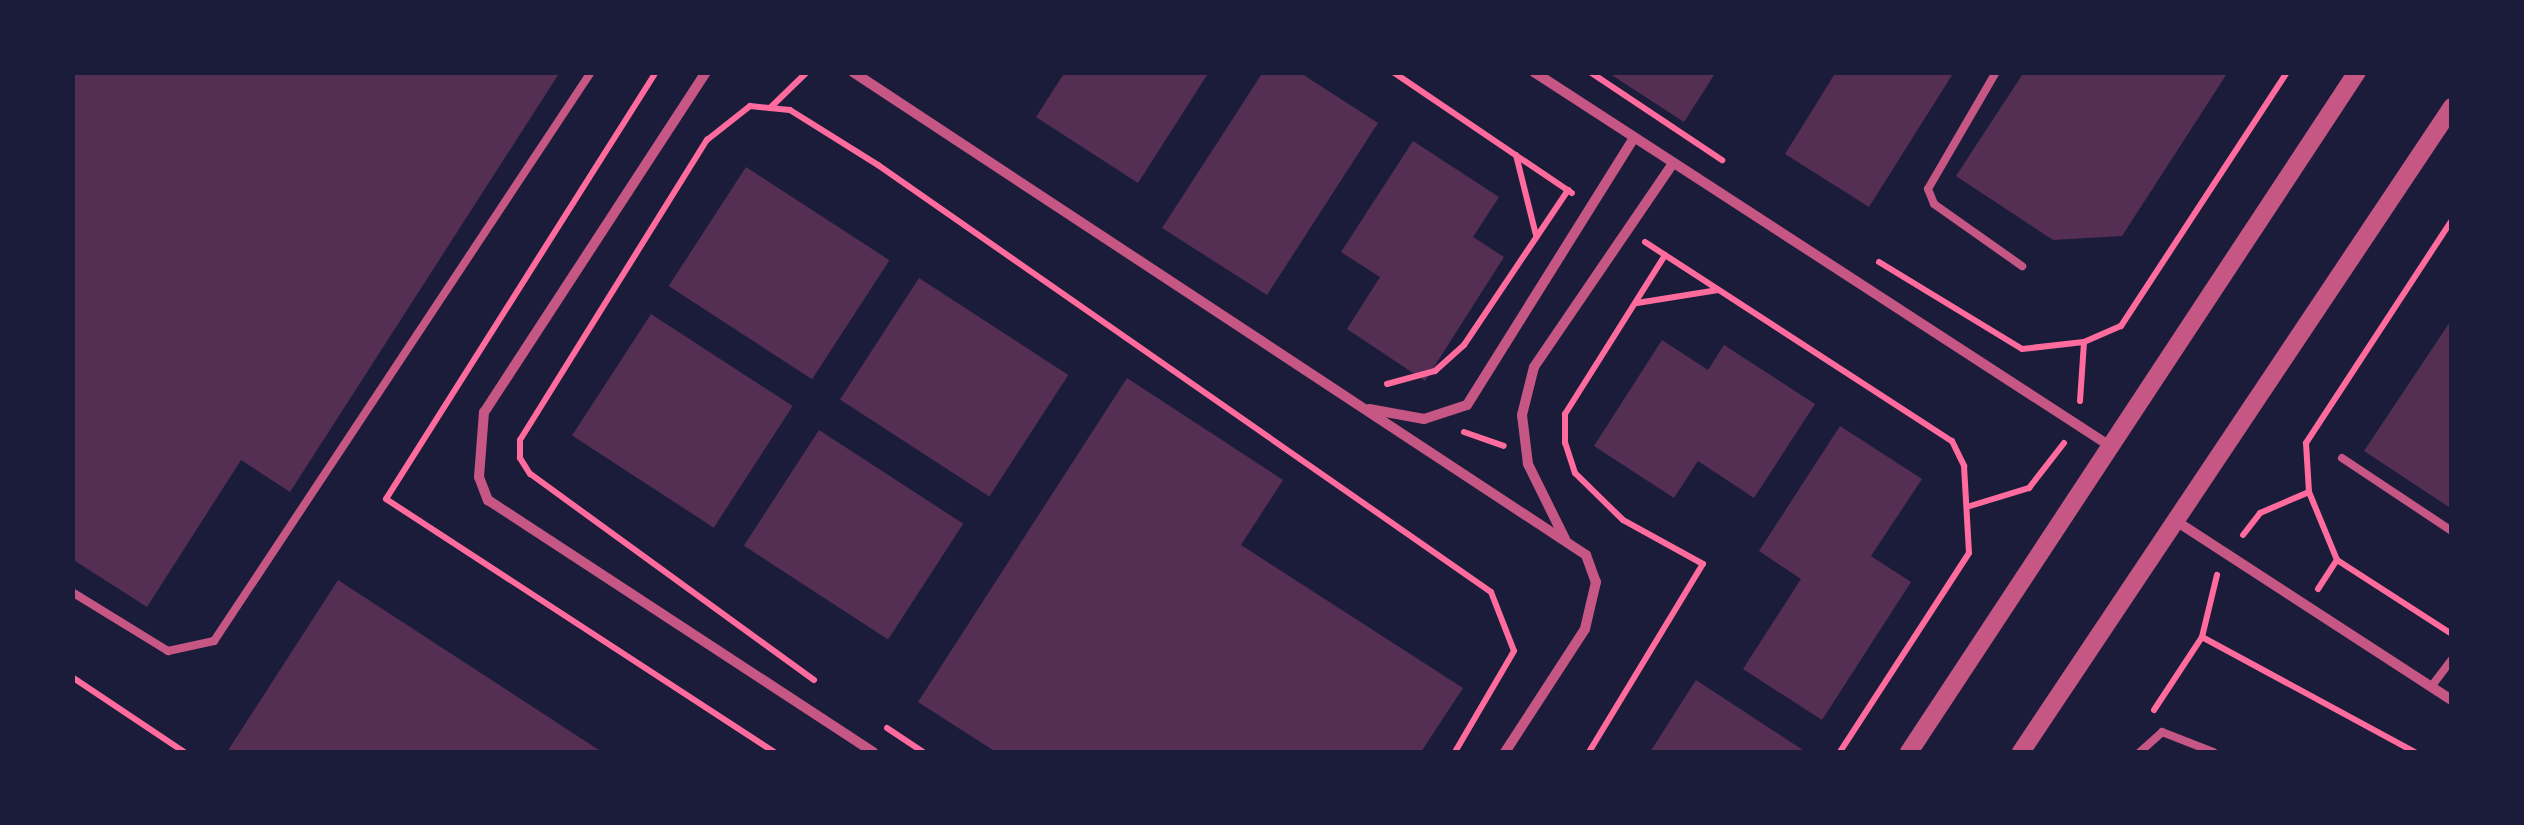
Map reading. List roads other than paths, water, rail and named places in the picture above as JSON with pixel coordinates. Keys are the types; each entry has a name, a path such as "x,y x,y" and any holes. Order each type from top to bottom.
{"street":[{"path":"706,72 484,412 479,476 488,500 873,752"},
{"path":"854,72 1586,554 1596,582 1585,629 1506,752"},
{"path":"1534,72 2110,446"},
{"path":"1909,752 2358,72"},
{"path":"2020,752 2452,107"},
{"path":"1363,407 1424,419 1467,404 1499,366 1634,138"},
{"path":"1566,540 1526,446 1534,367 1673,164"},
{"path":"2176,521 2452,700"}],"lane":[{"path":"72,592 168,651 214,641 591,72"},
{"path":"1996,72 1928,189 1934,204 2022,266"},
{"path":"2342,458 2452,531"},
{"path":"2432,687 2452,659"},
{"path":"2140,752 2162,732 2212,752"}]}
